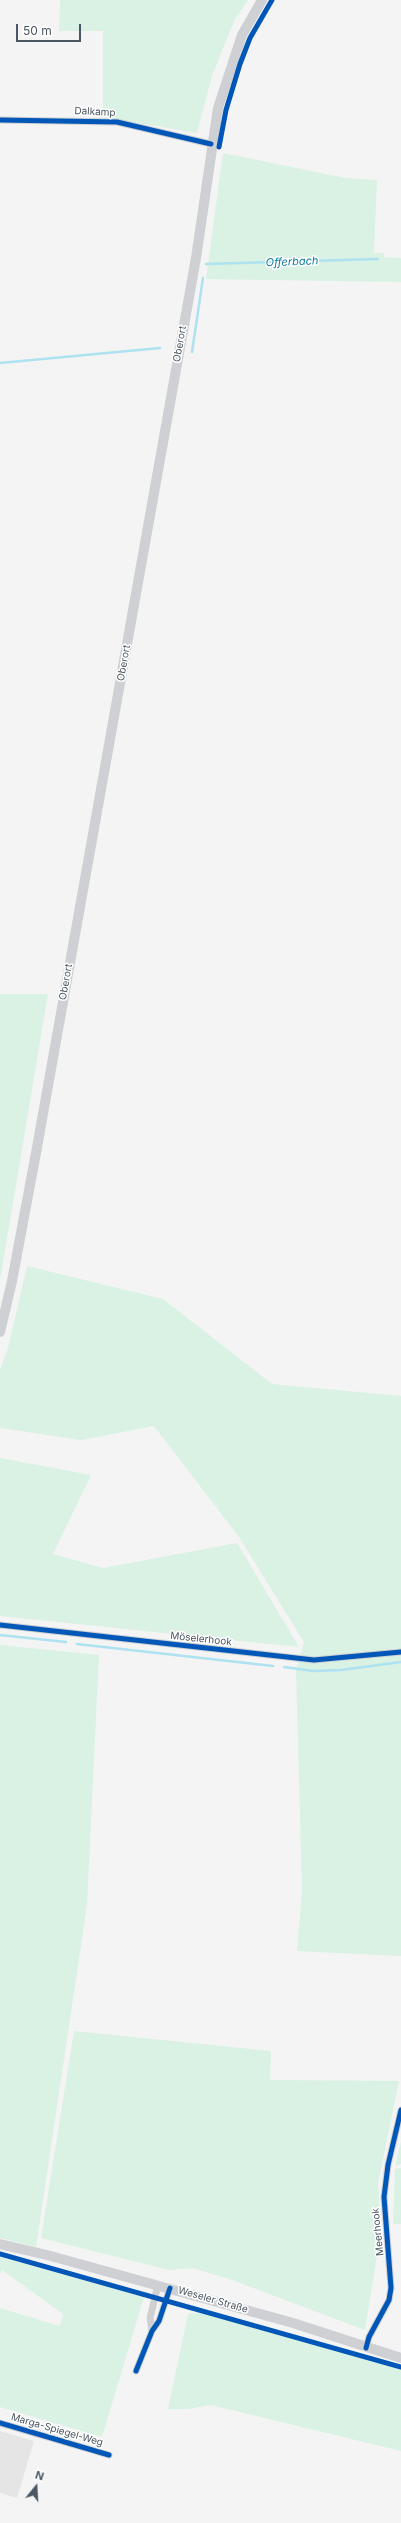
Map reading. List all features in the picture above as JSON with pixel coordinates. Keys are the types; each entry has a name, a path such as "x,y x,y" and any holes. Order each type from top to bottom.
{"main road":[{"name":"Oberort","path":"0,1332 32,1176 193,274 211,144 218,108 242,35 262,0"},
{"name":"Weseler Straße","path":"0,2244 170,2288 293,2323 366,2348 401,2358"}],"street":[{"name":"Dalkamp","path":"0,120 116,122 211,144"},
{"name":"Möselerhook","path":"0,1625 314,1660 401,1652"},
{"name":"Meerhook","path":"366,2348 369,2337 389,2300 391,2288 384,2197 388,2165 401,2110"},
{"path":"152,2331 150,2318 158,2285"},
{"path":"136,2371 152,2331 159,2321 170,2288"},
{"name":"Marga-Spiegel-Weg","path":"0,2423 109,2455"}],"shaded area":[{"path":"0,2431 34,2441 17,2498 0,2493"}],"green space":[{"path":"60,0 248,0 234,21 212,76 197,133 103,117 103,31 59,31"},
{"path":"223,153 345,178 377,180 374,253 384,253 384,257 401,258 401,282 206,279"},
{"path":"0,994 48,994 0,1280"},
{"path":"27,1266 163,1299 272,1384 401,1396 401,1956 297,1951 302,1890 296,1670 304,1642 239,1537 154,1426 81,1440 0,1428 0,1370 8,1348"},
{"path":"0,1458 91,1475 53,1554 103,1568 237,1543 299,1647 0,1616"},
{"path":"0,1645 99,1655 87,1905 36,2247 0,2238"},
{"path":"74,2031 271,2051 270,2080 399,2081 378,2183 381,2230 365,2330 232,2280 193,2268 169,2270 41,2238"},
{"path":"401,2142 401,2164 395,2166"},
{"path":"401,2168 401,2224 393,2224 395,2169"},
{"path":"0,2257 144,2297 102,2437 0,2407 0,2308 60,2326 63,2314 2,2270 0,2275"},
{"path":"201,2313 401,2369 401,2451 211,2405 188,2409 168,2409 188,2314"}],"waterway":[{"name":"Offerbach","path":"206,264 378,259"},
{"name":"Offerbach","path":"192,352 203,278"},
{"name":"Offerbach","path":"0,363 160,348"},
{"path":"0,1635 66,1642"},
{"path":"77,1644 273,1666"},
{"path":"284,1667 313,1671 341,1670 401,1662"}],"cycle path":[{"path":"219,147 226,110 240,64 250,38 272,0"},
{"path":"0,120 117,122 211,144"},
{"path":"0,1625 314,1660 401,1652"},
{"path":"366,2348 369,2337 389,2300 391,2288 384,2197 388,2165 401,2110"},
{"path":"0,2254 401,2367"},
{"path":"136,2371 152,2331 159,2321 170,2288"},
{"path":"0,2423 109,2455"}]}
